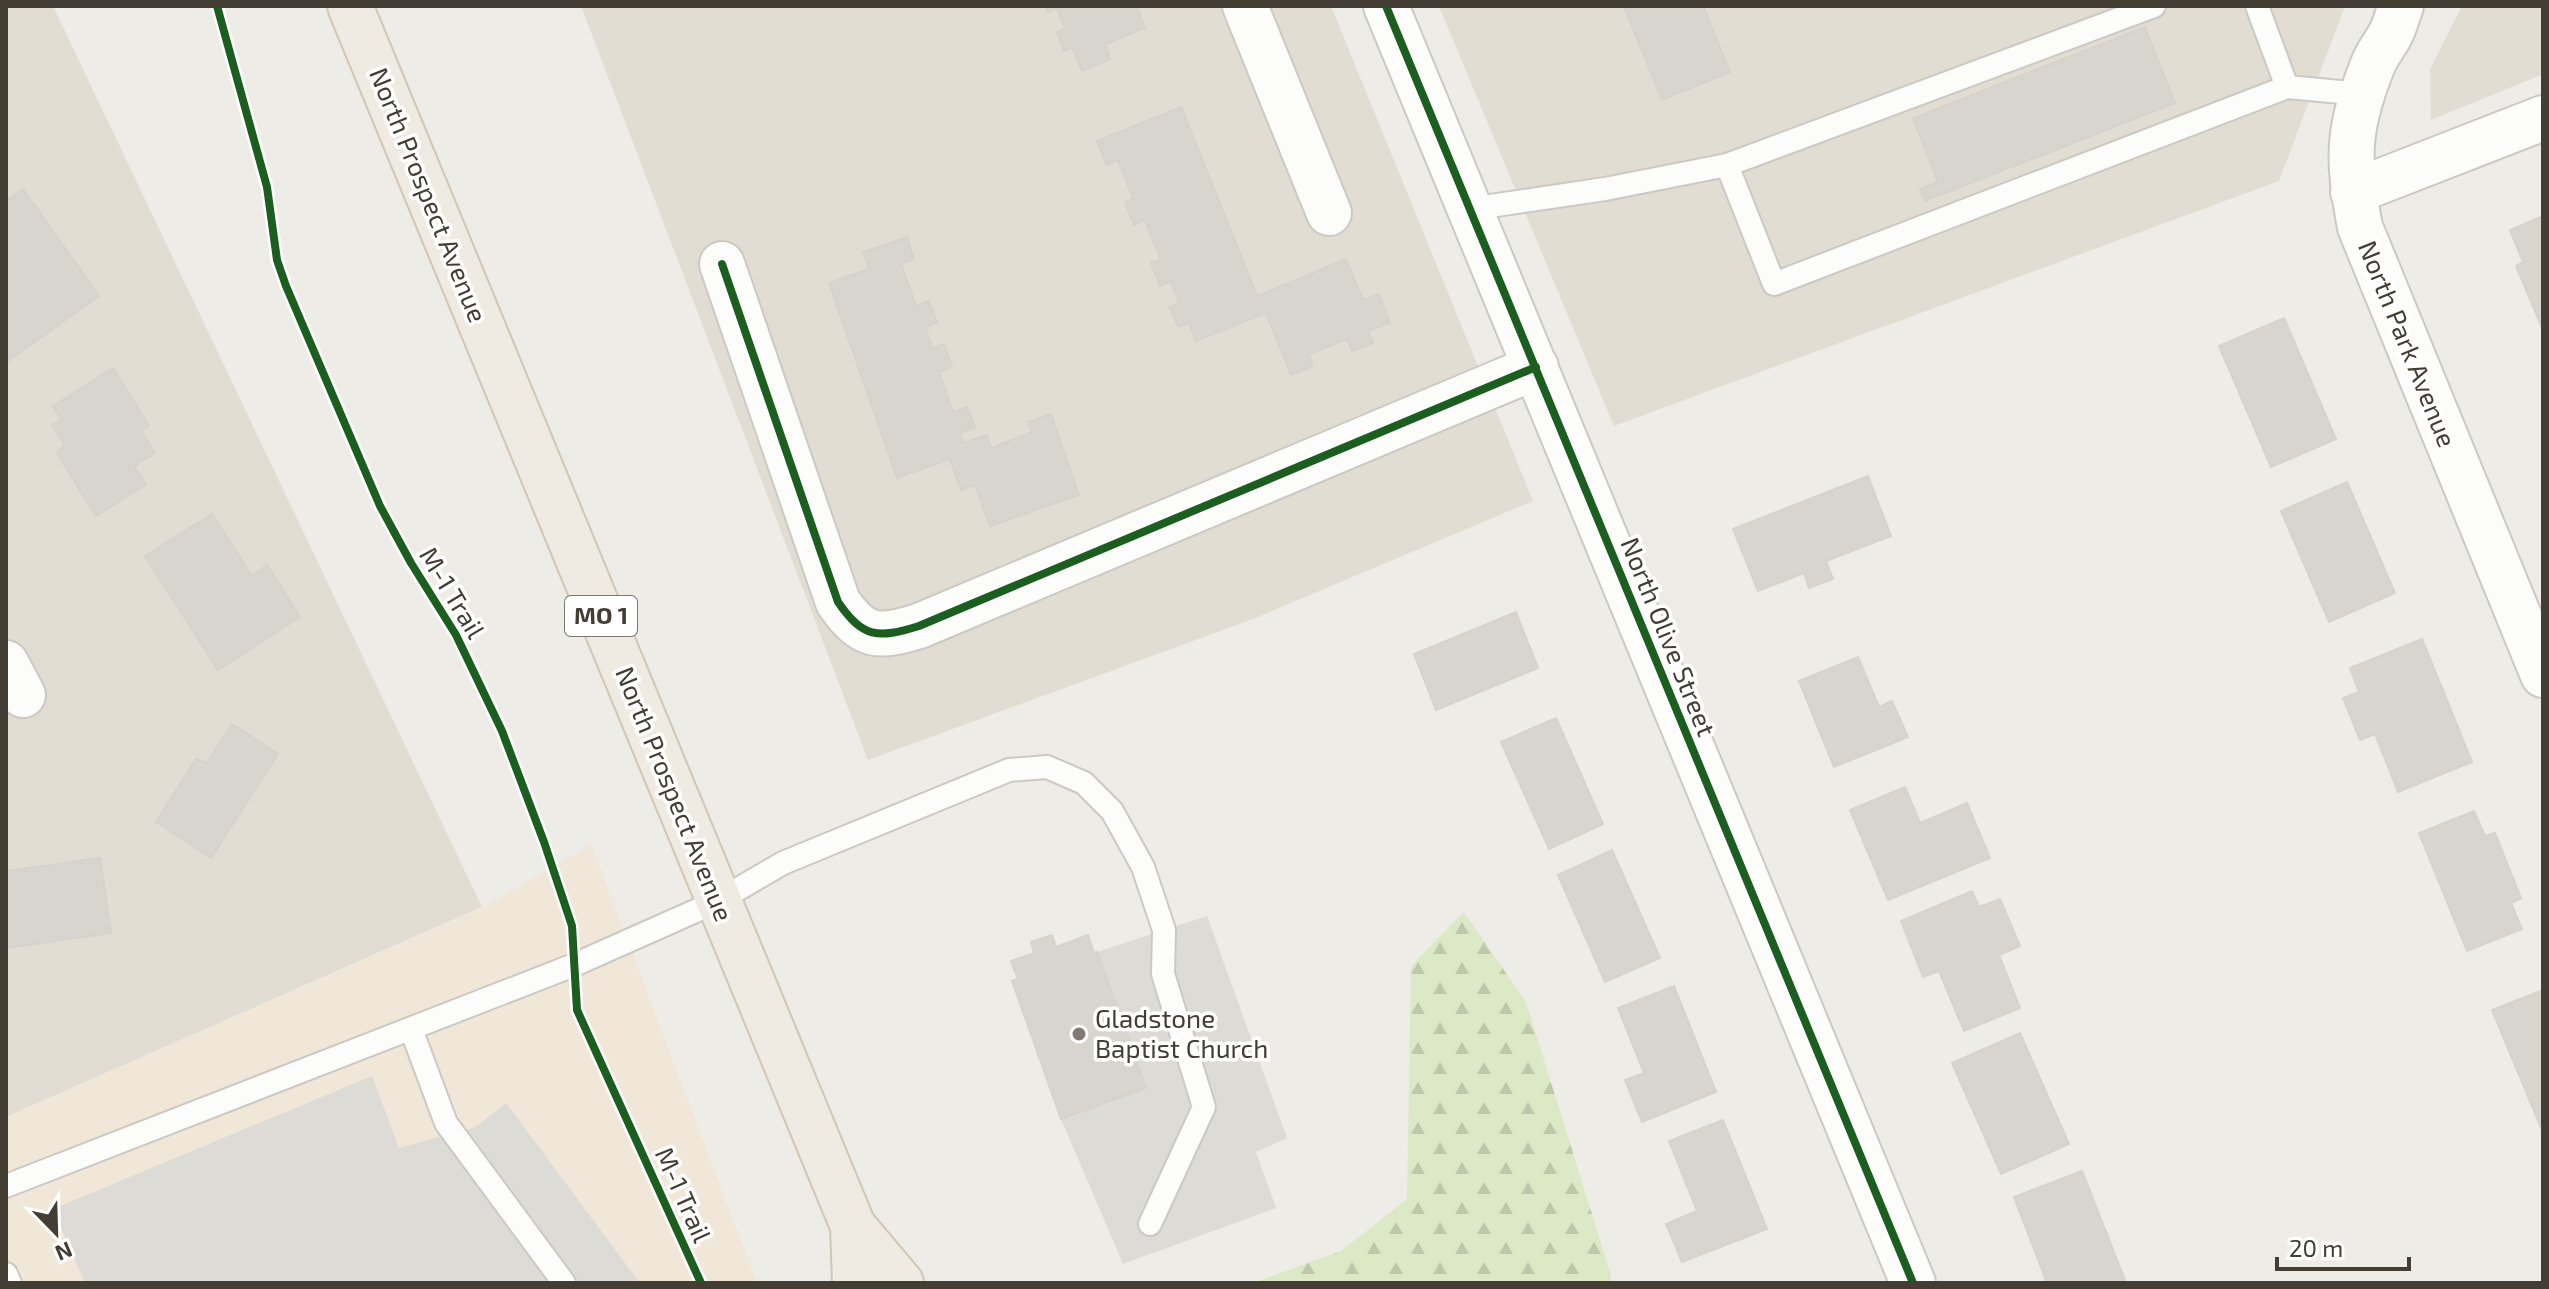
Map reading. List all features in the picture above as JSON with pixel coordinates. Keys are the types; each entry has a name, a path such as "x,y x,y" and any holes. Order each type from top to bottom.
{"main road":[{"name":"North Prospect Avenue","path":"350,6 853,1226 901,1283"},
{"name":"North Prospect Avenue","path":"853,1226 855,1283"}],"street":[{"path":"1245,6 1329,213"},
{"name":"North Olive Street","path":"1386,6 1913,1283"},
{"name":"North Park Avenue","path":"2401,6 2391,33 2375,58 2355,113 2350,144 2353,192 2360,227 2543,675"},
{"path":"2353,192 2543,118"},
{"path":"722,264 838,602 860,629 872,632 895,633 919,626 1536,367"}],"lane":[{"path":"1470,209 1605,189 1727,165 2154,6"},
{"path":"2257,6 2287,87"},
{"path":"1727,165 1774,284 2287,87 2362,94"},
{"path":"6,1186 574,965 718,901 783,863 1009,770 1047,767 1084,783 1112,811 1143,867 1164,930 1163,974 1204,1107 1150,1224"},
{"path":"411,1029 446,1123 564,1283"},
{"path":"6,1274 10,1283"}],"shaded area":[{"path":"6,6 53,6 482,907 6,1117"},
{"path":"581,6 1331,6 1533,501 1253,619 868,760"},
{"path":"1439,6 2345,6 2279,181 1614,426"},
{"path":"2462,6 2543,6 2543,74 2431,120 2430,69"},
{"path":"591,844 757,1283 6,1283 6,1117 482,908"},
{"path":"1207,916 1287,1138 1256,1152 1276,1208 1123,1264 1061,1119 1145,1088 1097,952"},
{"path":"372,1076 399,1148 476,1127 506,1103 640,1283 85,1283 53,1209"}],"green space":[{"path":"1464,912 1526,1002 1611,1283 1253,1283 1341,1251 1407,1199 1411,966"}],"building":[{"path":"1045,6 1137,6 1145,28 1105,44 1110,59 1082,71 1072,47 1064,51 1057,32 1065,29 1057,8 1048,12"},
{"path":"1624,6 1703,6 1730,72 1662,100"},
{"path":"2145,27 2175,103 1925,201 1920,189 1938,182 1913,118"},
{"path":"1181,107 1257,296 1346,259 1363,300 1379,294 1390,323 1368,331 1373,343 1352,351 1347,339 1309,354 1313,366 1291,375 1266,313 1196,341 1189,323 1178,327 1170,307 1179,303 1171,281 1160,286 1151,263 1161,260 1145,220 1134,225 1125,202 1133,199 1118,160 1107,165 1097,141"},
{"path":"23,189 99,296 8,361 6,201"},
{"path":"2543,216 2542,328 2516,266 2523,262 2510,230"},
{"path":"907,237 914,259 901,263 916,306 929,301 937,323 925,327 933,348 944,344 952,367 939,372 953,412 967,407 975,428 960,433 963,443 987,435 991,448 1032,432 1028,422 1051,414 1079,495 990,526 975,485 961,490 950,459 897,478 829,283 869,269 863,252"},
{"path":"2284,318 2336,439 2271,467 2219,346"},
{"path":"113,368 149,426 141,431 155,453 134,466 146,484 96,516 56,452 65,446 52,425 62,420 53,406"},
{"path":"1868,476 1891,536 1826,561 1833,579 1809,588 1804,573 1758,591 1733,529"},
{"path":"2347,482 2395,593 2329,622 2281,511"},
{"path":"212,514 252,576 267,565 300,617 218,670 145,556"},
{"path":"1516,612 1538,668 1436,710 1414,654"},
{"path":"2422,639 2472,762 2398,792 2375,734 2360,740 2343,698 2359,692 2350,668"},
{"path":"1858,657 1879,707 1892,701 1908,737 1834,767 1799,681"},
{"path":"1556,718 1603,824 1549,849 1501,742"},
{"path":"232,724 278,754 211,858 156,822 196,759 207,763"},
{"path":"1905,787 1920,823 1967,803 1990,858 1888,900 1850,810"},
{"path":"2474,811 2485,836 2495,833 2521,898 2511,903 2522,929 2467,951 2419,833"},
{"path":"1612,850 1660,958 1605,982 1558,875"},
{"path":"100,858 111,933 6,948 6,871"},
{"path":"1972,891 1979,907 2000,899 2020,946 1999,955 2020,1008 1964,1031 1939,971 1923,977 1901,921"},
{"name":"Gladstone Baptist Church","path":"1052,935 1056,947 1088,935 1146,1088 1061,1119 1012,981 1018,979 1011,961 1034,953 1031,942"},
{"path":"1674,986 1716,1092 1642,1122 1625,1080 1644,1073 1618,1008"},
{"path":"2543,990 2543,1127 2541,1128 2492,1010"},
{"path":"2020,1033 2069,1144 2001,1174 1952,1063"},
{"path":"1723,1120 1767,1229 1682,1262 1666,1224 1697,1211 1669,1141"},
{"path":"2082,1171 2125,1280 2117,1283 2047,1283 2014,1197"}],"cycle path":[{"name":"M-1 Trail","path":"217,6 267,187 277,260 286,286 380,506 456,635 502,731 572,926 577,1010 701,1283"},
{"path":"1386,6 1913,1283"},
{"path":"722,264 838,602 855,623 882,634 919,626 1536,367"}],"place":[{"name":"Gladstone Baptist Church","path":"1079,1034"}]}
